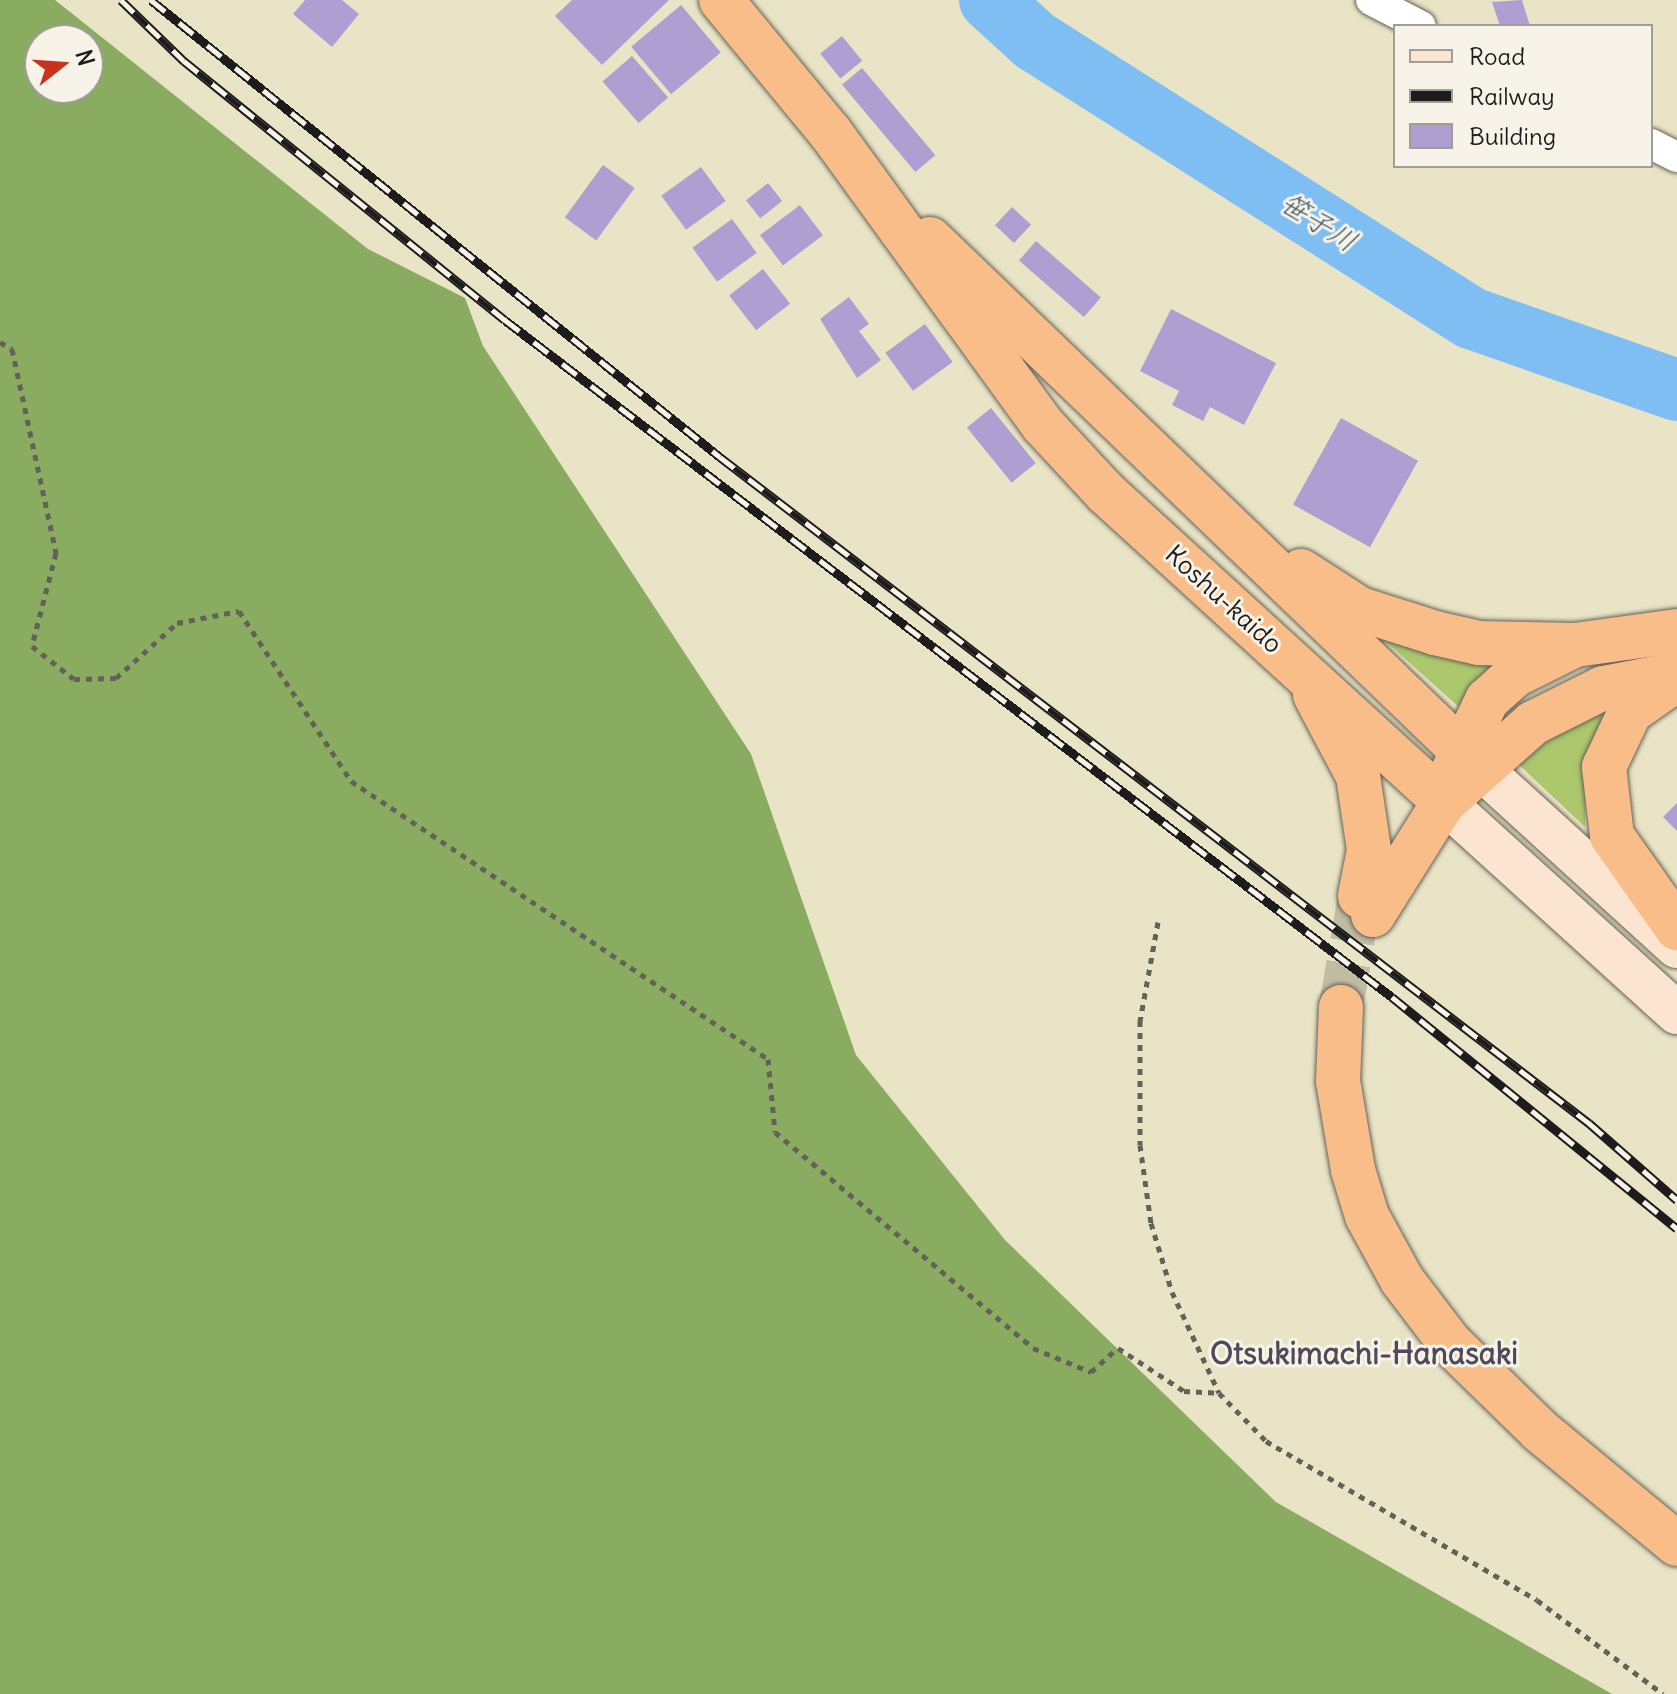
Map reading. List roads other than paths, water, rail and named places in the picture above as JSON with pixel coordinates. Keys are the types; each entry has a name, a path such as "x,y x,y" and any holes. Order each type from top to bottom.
{"highway":[{"name":"Koshu-kaido","path":"721,0 830,132 1042,424 1106,493 1290,657 1444,802"},
{"name":"Koshu-kaido","path":"830,132 1129,436 1470,758"},
{"path":"1129,436 1323,589 1360,609 1479,643 1575,645 1677,631"},
{"path":"1290,657 1358,776 1369,850 1367,906 1444,802 1470,758 1487,700 1515,675 1575,645"},
{"path":"1470,758 1567,702 1677,677"},
{"path":"1677,677 1630,712 1604,767 1612,836 1677,928"},
{"path":"1341,1007 1338,1081 1353,1170 1367,1216 1402,1280 1450,1343 1539,1430 1677,1544"}],"main road":[{"name":"Koshu-kaido","path":"1470,758 1677,947"},
{"name":"Koshu-kaido","path":"1444,802 1677,1013"}],"street":[{"path":"1371,0 1417,24"},
{"path":"1653,145 1677,157"}],"waterway":[{"name":"笹子川","path":"990,0 1035,41 1471,318 1677,390"}],"tunnel":[{"path":"1341,1007 1360,896"}],"railway":[{"path":"121,0 184,61 505,320 1392,997 1677,1229"},
{"path":"151,0 720,457 1589,1123 1677,1200"}],"district":[{"name":"Otsukimachi-Hanasaki","path":"1364,1353"}]}
